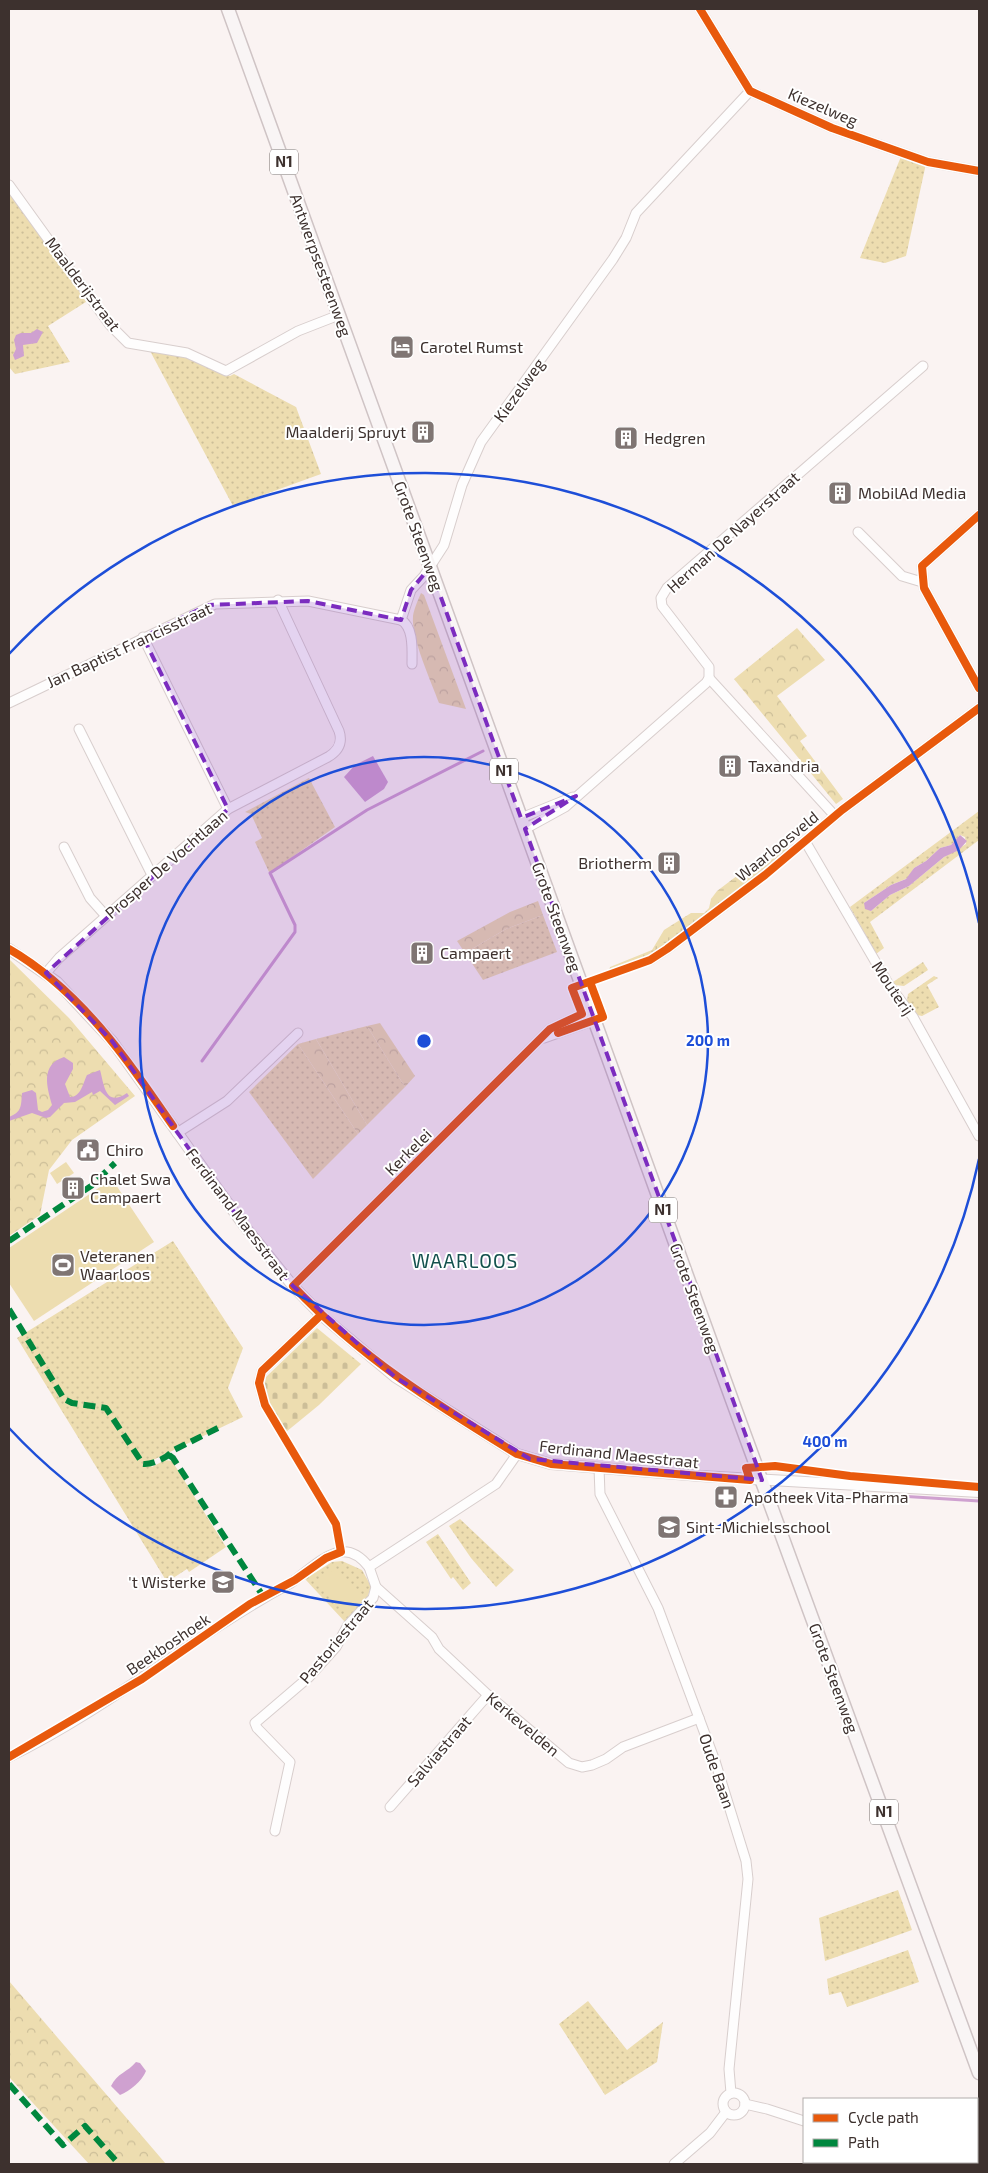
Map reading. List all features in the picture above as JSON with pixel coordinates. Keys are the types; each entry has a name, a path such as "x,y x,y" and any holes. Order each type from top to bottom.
{"main road":[{"name":"Antwerpsesteenweg","path":"228,9 382,436"},
{"name":"Grote Steenweg","path":"382,436 979,2073"}],"street":[{"path":"700,9 750,92"},
{"name":"Kiezelweg","path":"430,567 444,545 462,485 481,442 613,259 626,238 636,213 750,92 832,128 928,162 979,171"},
{"name":"Maalderijstraat","path":"9,185 110,325 128,343 187,354 226,371 298,331 339,315"},
{"name":"Herman De Nayerstraat","path":"709,678 709,667 704,658 662,606 661,598 667,588 923,366"},
{"path":"979,515 922,566 922,582 979,688"},
{"path":"858,532 902,576 922,582"},
{"path":"412,664 412,646 408,628 401,620 411,590 430,567"},
{"name":"Jan Baptist Francisstraat","path":"9,702 208,605 278,600 308,601 401,620"},
{"name":"Prosper De Vochtlaan","path":"46,973 106,916 228,809 328,757 337,750 341,742 339,731 278,600"},
{"path":"143,637 228,809"},
{"path":"523,824 565,807 702,689 709,678 835,816"},
{"name":"Waarloosveld","path":"650,960 749,887 835,816 979,708"},
{"path":"79,729 152,875"},
{"name":"Mouterij","path":"805,841 889,985 913,1017 979,1136"},
{"path":"64,847 90,898 106,916"},
{"name":"Ferdinand Maesstraat","path":"9,948 46,973 112,1041 242,1223 293,1286 321,1315 395,1377 517,1454 541,1462 599,1468 762,1480 979,1492"},
{"name":"Kerkelei","path":"293,1286 550,1029 593,1015"},
{"name":"Ferdinand Maesstraat","path":"177,1133 227,1101 298,1033"},
{"path":"265,1405 259,1384 262,1371 321,1315"},
{"path":"369,1567 496,1484 517,1454"},
{"name":"Oude Baan","path":"599,1468 600,1494 658,1608 699,1718 746,1861 748,1879 729,2069 731,2093"},
{"name":"Beekboshoek","path":"9,1757 142,1679 250,1604 295,1580 333,1554 348,1552 362,1558 369,1567"},
{"name":"Pastoriestraat","path":"275,1831 290,1762 257,1728 255,1723 290,1695 336,1647 348,1625 373,1598 376,1587 369,1567"},
{"name":"Kerkevelden","path":"376,1587 432,1637 439,1649 488,1695 569,1763 582,1767 592,1765 606,1759 624,1747 699,1718"},
{"name":"Salviastraat","path":"390,1807 488,1695"},
{"path":"726,2112 724,2100 731,2093 740,2095 745,2104 803,2121"},
{"path":"726,2112 738,2114 745,2104"},
{"path":"674,2164 710,2133 726,2112"}],"highlighted area":[{"path":"430,567 521,818 576,796 525,829 762,1480 530,1459 395,1377 293,1286 242,1223 112,1041 46,973 228,809 143,637 208,605 308,601 401,620 411,590"}],"green space":[{"path":"902,154 927,159 906,256 885,263 860,258"},
{"path":"9,191 89,300 48,326 70,362 15,374 9,367"},
{"path":"149,349 184,356 230,376 234,374 296,407 321,474 233,506"},
{"path":"421,593 424,595 466,709 439,703 418,647 413,625 416,604"},
{"path":"797,628 825,660 777,696 807,736 800,741 843,799 836,804 734,679"},
{"path":"309,778 335,827 269,872 255,842 262,838 251,814 245,812"},
{"path":"979,811 979,840 870,922 884,948 876,954 850,907","holes":["960,835 965,837 966,844 944,857 909,886 890,895 871,911 864,903 891,885 908,878 914,868 926,861 940,848 951,845"]},
{"path":"785,847 788,850 769,866 663,948 637,963 609,971 610,967 652,950 664,930 691,913 704,913 709,908 711,899 717,891 750,866 761,861 766,865"},
{"path":"538,901 543,915 506,929 465,953 457,941 510,912"},
{"path":"543,915 557,952 483,980 465,953 506,929"},
{"path":"9,959 69,1018 135,1096 72,1140 49,1170 40,1215 9,1236"},
{"path":"923,962 928,970 904,986 895,985 893,982"},
{"path":"934,976 938,978 927,985 939,1007 922,1016 917,1015 907,1001 908,994"},
{"path":"380,1023 415,1076 405,1087 367,1026"},
{"path":"367,1026 405,1087 367,1125 316,1039"},
{"path":"316,1039 367,1125 358,1134 298,1044"},
{"path":"298,1044 358,1134 313,1179 249,1092"},
{"path":"66,1162 74,1173 57,1184 50,1173"},
{"name":"Veteranen Waarloos","path":"112,1179 154,1242 34,1321 9,1283 9,1248"},
{"path":"173,1241 243,1348 228,1388 243,1417 149,1462 152,1467 165,1460 172,1461 226,1547 189,1572 187,1569 167,1582 17,1338"},
{"path":"317,1328 361,1364 319,1405 286,1432 267,1398 266,1377"},
{"path":"460,1519 514,1570 496,1587 471,1558 449,1526"},
{"path":"438,1534 471,1583 463,1590 453,1577 451,1579 426,1542"},
{"path":"342,1561 362,1570 371,1586 368,1596 345,1622 305,1579 332,1562"},
{"path":"335,1568 361,1598 345,1612 319,1582"},
{"path":"898,1890 912,1930 825,1961 819,1918"},
{"path":"908,1950 919,1982 847,2007 841,1992 829,1995 827,1979"},
{"path":"9,1981 166,2164 89,2164 9,2077"},
{"path":"588,2001 627,2050 663,2022 657,2062 605,2095 559,2024"}],"shaded area":[{"path":"37,329 43,332 37,343 23,345 24,356 15,360 13,355 16,349 14,340 16,335 31,333"},
{"path":"373,756 388,782 384,789 365,802 344,777 355,765"},
{"path":"960,835 967,841 959,850 944,857 909,886 890,895 871,911 865,909 864,903 891,885 906,879 914,868 926,861 940,848 951,845"},
{"path":"64,1057 73,1063 73,1069 65,1084 70,1097 77,1095 87,1075 100,1070 104,1087 110,1096 114,1098 120,1097 127,1093 129,1096 115,1105 100,1091 93,1095 92,1092 75,1102 64,1103 50,1117 46,1118 32,1113 9,1121 9,1117 19,1111 22,1093 32,1090 36,1093 38,1110 42,1112 48,1110 52,1105 47,1084 48,1071 51,1065"},
{"path":"136,2062 140,2063 146,2071 135,2085 120,2095 111,2086 119,2075"}],"waterway":[{"path":"202,1061 295,932 295,925 270,873 367,810 483,751"},
{"path":"883,1495 979,1501"}],"marked path":[{"path":"9,1241 91,1186 115,1163"},
{"path":"9,1309 64,1399 72,1403 106,1408 143,1464 159,1460 172,1451 220,1427"},
{"path":"169,1455 173,1458 263,1596"},
{"path":"9,2084 63,2145 85,2126 119,2164"}],"cycle path":[{"path":"700,9 750,91 832,128 928,162 979,171"},
{"path":"979,515 922,566 924,588 979,688"},
{"path":"979,708 842,810 765,875 667,949 650,960 572,988 582,1014 550,1029 293,1286 345,1335 399,1378 517,1454 551,1464 750,1480 746,1468 775,1466 850,1476 979,1487"},
{"path":"9,949 35,966 80,1005 120,1051 173,1126"},
{"path":"558,1033 603,1017 590,982"},
{"path":"9,1757 142,1679 250,1604 295,1580 326,1558 341,1552 336,1524 265,1405 259,1383 262,1371 321,1315"}],"place":[{"name":"Carotel Rumst","path":"402,347"},
{"name":"Maalderij Spruyt","path":"423,432"},
{"name":"Hedgren","path":"626,438"},
{"name":"MobilAd Media","path":"840,493"},
{"name":"Taxandria","path":"730,766"},
{"name":"Briotherm","path":"669,863"},
{"name":"Campaert","path":"422,953"},
{"name":"Chiro","path":"88,1150"},
{"name":"Chalet Swa Campaert","path":"73,1188"},
{"name":"Veteranen Waarloos","path":"63,1265"},
{"name":"Apotheek Vita-Pharma","path":"726,1497"},
{"name":"Sint-Michielsschool","path":"669,1527"},
{"name":"'t Wisterke","path":"223,1582"}],"district":[{"name":"WAARLOOS","path":"465,1261"}]}
